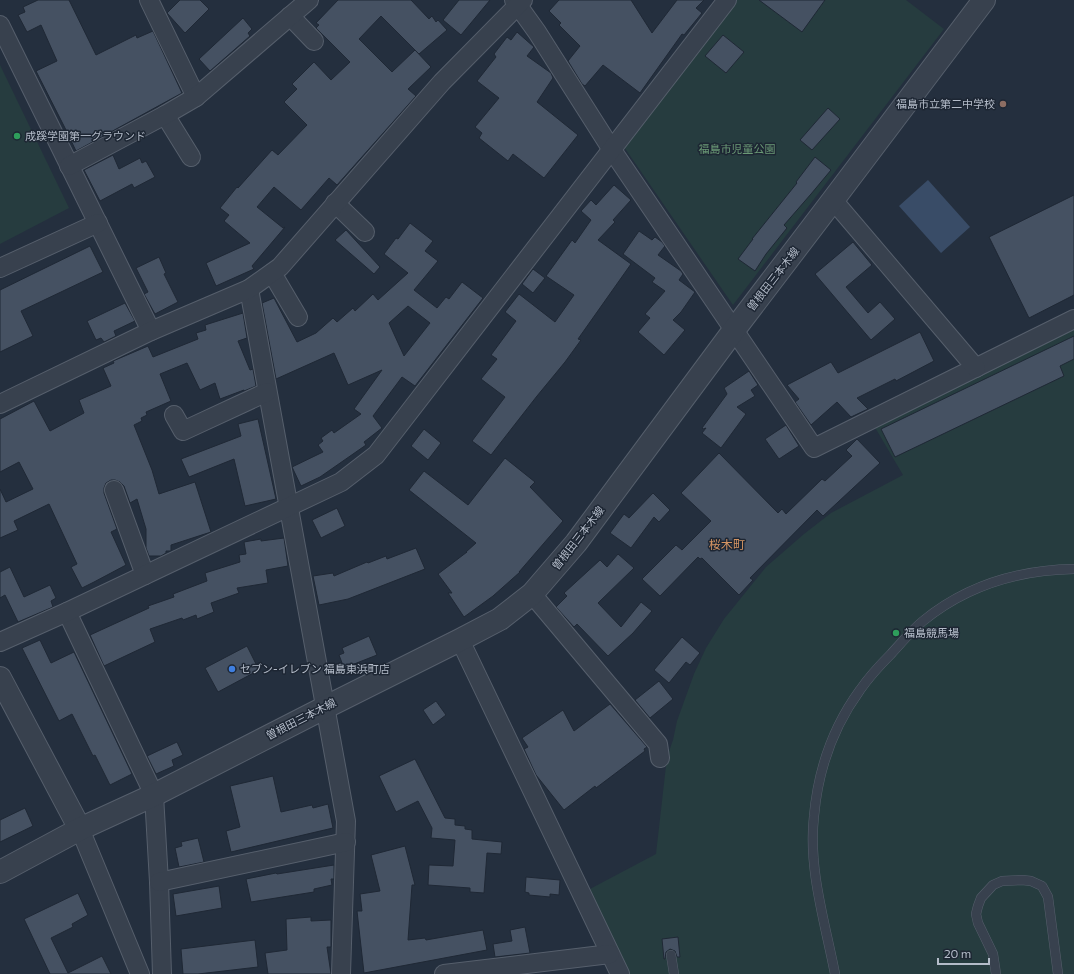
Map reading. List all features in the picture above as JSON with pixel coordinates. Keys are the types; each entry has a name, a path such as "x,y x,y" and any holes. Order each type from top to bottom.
{"street":[{"path":"149,0 196,97"},
{"path":"69,166 196,97 309,0"},
{"path":"0,642 67,612 341,482 376,455 727,0"},
{"name":"曽根田三本木線","path":"0,872 80,829 154,795 460,640 500,619 532,594 576,543 734,330 984,0"},
{"path":"0,404 151,331 249,289 280,267 442,82 518,2 612,150 814,448 1074,319"},
{"path":"290,16 314,41"},
{"path":"0,25 151,331"},
{"path":"165,115 191,156"},
{"path":"833,200 976,368"},
{"path":"336,203 365,232"},
{"path":"0,268 98,223"},
{"path":"272,273 298,316"},
{"path":"249,289 346,821 341,974"},
{"path":"174,415 183,431 267,392"},
{"path":"114,490 145,575"},
{"path":"532,594 658,744 660,758"},
{"path":"67,612 154,795 162,974"},
{"path":"460,640 620,974"},
{"path":"0,678 80,829 140,974"},
{"path":"159,882 346,842"},
{"path":"444,974 610,954"}],"lane":[{"path":"835,974 821,912 814,863 813,817 821,772 836,730 847,709 874,672 908,636 923,621 957,598 982,586 1015,575 1035,572 1074,570"},
{"path":"996,974 994,954 978,923 976,914 978,906 981,898 993,885 1002,882 1022,880 1031,881 1042,886 1048,897 1058,974"},
{"path":"671,955 674,974"}],"green space":[{"name":"福島市児童公園","path":"737,0 906,0 944,29 733,305 624,147"},
{"name":"成蹊学園第一グラウンド","path":"0,65 69,208 0,244"},
{"name":"福島競馬場","path":"1074,327 1074,974 629,974 588,890 656,854 667,757 673,740 677,721 694,674 706,648 724,619 766,567 804,534 831,513 903,475 873,424"}],"water":[{"path":"928,180 970,227 941,253 899,206"}],"building":[{"path":"38,0 69,0 96,55 136,35 137,38 153,31 182,93 76,151 36,71 57,61 41,25 27,32 18,15 25,12 23,7"},
{"path":"180,0 200,0 209,9 185,33 167,13"},
{"path":"338,0 411,0 429,19 432,16 436,22 438,20 447,30 419,54 415,50 431,67 408,89 416,96 337,185 329,178 301,210 274,187 257,207 283,228 285,227 252,266 254,269 216,286 206,263 250,243 224,221 229,215 220,208 237,187 238,188 272,150 278,155 307,125 284,102 297,89 292,84 314,62 331,80 350,62 316,28 319,25 316,23","holes":["381,16 415,50 392,72 359,39"]},
{"path":"459,0 490,0 461,35 443,20"},
{"path":"559,0 631,0 652,33 677,0 704,0 696,8 702,13 684,35 682,34 640,93 603,65 585,86 582,84 568,61 580,46 559,25 561,23 549,11"},
{"path":"759,0 825,0 802,32"},
{"path":"243,18 252,29 248,33 250,36 210,71 199,59"},
{"path":"517,32 534,47 527,56 551,73 553,78 537,102 578,135 544,178 513,154 508,161 479,138 482,133 475,127 499,98 477,81 496,57 494,54 507,37 511,40"},
{"path":"723,35 744,52 726,73 705,56"},
{"path":"828,108 840,119 812,150 800,140"},
{"path":"113,155 119,169 140,158 142,163 146,161 155,177 134,188 132,184 100,201 84,170"},
{"path":"815,157 831,170 784,225 787,228 766,254 755,271 738,259 752,239 797,183 796,182"},
{"path":"614,185 631,200 613,220 615,222 598,240 631,264 578,339 581,340 565,362 491,455 472,441 505,397 481,379 497,359 491,355 516,321 505,312 519,294 555,322 574,295 546,276 572,240 575,243 591,220 581,211 591,200 596,205"},
{"path":"1074,195 1074,295 1029,318 989,237"},
{"path":"410,223 433,241 425,251 438,261 414,290 437,308 446,297 449,299 462,282 483,298 415,386 402,377 373,416 382,428 364,442 366,445 320,477 301,486 292,467 323,452 318,445 323,441 321,438 332,430 334,433 361,414 354,409 382,370 348,385 334,353 276,379 262,303 274,298 297,342 316,333 333,318 337,322 353,308 355,311 373,294 378,300 408,273 384,254 396,238 398,239","holes":["408,306 430,323 404,356 389,323"]},
{"path":"346,230 380,267 374,274 335,240"},
{"path":"639,231 652,240 655,237 662,242 665,246 658,255 681,271 683,274 679,280 695,292 681,312 673,320 685,330 664,355 638,332 650,318 645,314 665,291 652,282 655,278 623,254"},
{"path":"853,242 872,265 846,287 868,313 880,302 895,319 871,340 815,274"},
{"path":"90,246 103,272 21,311 33,336 0,352 0,290"},
{"path":"159,257 166,273 164,274 178,302 155,314 144,294 148,292 136,268"},
{"path":"533,269 545,278 533,293 522,284"},
{"path":"125,303 135,321 114,331 116,336 104,342 101,338 96,340 87,321"},
{"path":"243,313 247,338 238,341 250,370 253,369 256,386 220,399 215,383 200,390 187,363 160,374 171,401 146,412 147,415 141,418 142,421 134,425 152,470 159,494 195,482 211,532 171,545 171,551 166,551 166,553 161,556 149,556 146,548 146,529 137,499 130,503 124,486 120,482 111,480 106,483 104,493 117,529 111,532 126,565 94,582 82,588 71,567 77,564 49,504 14,521 18,530 0,538 0,489 6,502 33,489 19,462 0,472 0,419 34,401 50,431 84,413 79,400 111,386 103,368 114,363 113,361 148,346 153,357 198,339 196,333 206,330 205,325"},
{"path":"920,332 934,361 896,381 895,379 857,398 868,409 851,417 837,402 811,425 795,402 799,399 787,385 831,362 838,373"},
{"path":"1074,336 1074,359 1060,366 1064,376 895,457 881,429"},
{"path":"749,371 758,385 751,390 755,396 737,407 746,414 721,448 702,433 706,428 702,428 727,394 724,388"},
{"path":"258,419 276,499 245,506 234,459 189,477 181,459 241,436 238,424"},
{"path":"786,425 799,446 779,459 765,439"},
{"path":"424,429 441,443 428,460 411,446"},
{"path":"857,439 880,463 823,516 817,510 750,578 753,580 739,595 702,558 700,559 698,557 660,596 642,579 676,545 682,550 711,521 681,493 719,453 778,513 782,509 786,514 822,479 825,481 852,456 846,450"},
{"path":"505,458 535,482 530,487 563,521 520,572 493,596 464,617 448,593 452,593 438,574 467,552 476,543 409,490 424,471 468,505"},
{"path":"653,493 670,510 659,522 654,517 631,548 610,533 624,514 629,518"},
{"path":"337,508 345,526 321,538 312,520"},
{"path":"284,538 288,566 266,570 268,583 237,588 239,593 211,603 214,612 197,619 196,615 183,620 182,618 150,629 155,642 104,666 90,635 149,608 148,606 174,597 173,594 207,581 205,573 240,562 239,555 246,554 244,542 261,539 261,541"},
{"path":"416,548 425,569 348,599 319,605 313,576 333,573 334,576 367,562 368,563 386,556 387,559"},
{"path":"618,554 634,568 598,603 621,627 641,602 652,611 633,633 608,656 577,624 574,627 556,607 567,596 564,593 600,560 607,567"},
{"path":"10,567 24,597 50,585 56,598 51,601 53,607 18,622 5,595 0,598 0,572"},
{"path":"369,636 377,655 344,668 339,655 344,653 342,648"},
{"path":"682,637 700,653 690,665 686,662 669,683 654,670"},
{"path":"40,640 51,663 74,652 132,774 110,785 95,755 93,756 72,714 59,721 22,648"},
{"name":"セブン-イレブン 福島東浜町店","path":"247,646 259,670 218,692 205,668"},
{"path":"659,681 673,699 650,718 635,700"},
{"path":"436,701 446,715 433,725 423,710"},
{"path":"610,704 647,747 644,749 645,751 564,810 536,775 524,749 528,747 522,738 563,710 574,731"},
{"path":"177,742 183,755 172,760 174,766 156,774 147,756"},
{"path":"415,759 445,818 455,819 455,825 465,826 465,829 472,830 472,839 502,842 501,854 487,853 484,893 470,892 470,888 428,885 429,865 453,866 455,840 431,838 432,828 418,801 396,812 379,776"},
{"path":"273,776 281,812 312,805 313,808 328,804 333,828 231,852 226,831 240,827 230,786"},
{"path":"25,808 33,826 0,842 0,820"},
{"path":"198,838 204,862 179,867 175,848 182,846 181,842"},
{"path":"405,846 415,885 412,885 408,940 425,938 426,940 483,930 487,950 364,973 357,911 362,911 360,894 380,891 371,855"},
{"path":"334,865 334,879 331,879 332,885 314,889 314,892 251,902 246,879 276,873"},
{"path":"526,877 560,880 559,895 550,894 550,897 529,895 529,893 525,892"},
{"path":"219,886 222,908 176,916 173,894"},
{"path":"78,893 88,915 72,924 73,927 51,938 68,973 102,956 111,974 50,974 24,919"},
{"path":"311,917 311,921 331,920 331,947 327,947 331,974 268,974 265,953 287,950 286,919"},
{"path":"525,927 530,953 495,957 493,944 512,941 510,930"},
{"path":"678,937 680,957 677,957 675,951 670,949 666,952 664,959 662,939"},
{"path":"255,940 258,967 198,974 183,974 181,949"}],"place":[{"name":"福島市立第二中学校","path":"1003,104"},
{"name":"成蹊学園第一グラウンド","path":"17,136"},
{"name":"福島競馬場","path":"896,633"},
{"name":"セブン-イレブン 福島東浜町店","path":"232,669"}],"district":[{"name":"桜木町","path":"727,545"}]}
